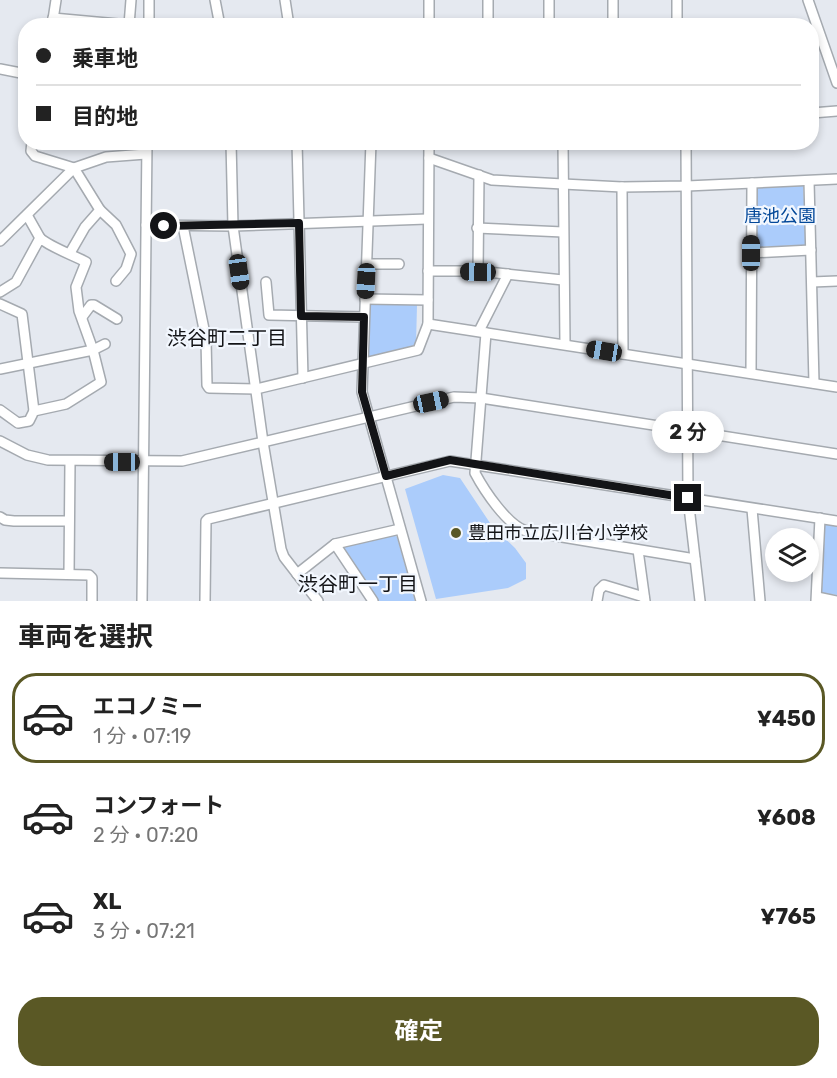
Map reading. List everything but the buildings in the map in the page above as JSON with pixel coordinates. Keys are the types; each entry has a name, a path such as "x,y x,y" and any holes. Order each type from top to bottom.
{"street":[{"path":"53,18 56,0"},
{"path":"130,18 131,0"},
{"path":"148,18 149,0"},
{"path":"215,0 218,18"},
{"path":"285,0 288,18"},
{"path":"429,0 429,18"},
{"path":"488,0 488,18"},
{"path":"549,0 549,18"},
{"path":"613,0 613,18"},
{"path":"676,0 677,18"},
{"path":"808,0 814,18"},
{"path":"819,33 837,83"},
{"path":"819,45 823,45"},
{"path":"0,69 18,72"},
{"path":"819,112 837,111"},
{"path":"30,150 35,156 75,168 100,210 116,225 131,254 126,269 116,280"},
{"path":"142,601 146,150"},
{"path":"231,150 233,225 263,442 282,552 318,601"},
{"path":"297,150 303,378"},
{"path":"371,150 362,392 421,601"},
{"path":"183,226 206,339 207,385 209,388 256,389 418,350 428,324 429,150"},
{"path":"563,150 565,344"},
{"path":"686,150 688,498 700,601"},
{"path":"0,242 75,168 105,157 146,154"},
{"path":"429,158 492,180 563,184 622,187 687,186 837,179"},
{"path":"478,272 479,175"},
{"path":"808,181 813,282 814,383"},
{"path":"751,373 752,183"},
{"path":"622,187 623,354"},
{"path":"70,253 85,227 100,210"},
{"path":"27,215 40,238 46,243 86,262 76,287 78,304 101,382 66,404 34,411"},
{"path":"146,225 233,225 427,219"},
{"path":"477,228 563,232"},
{"path":"0,292 16,282 40,238"},
{"path":"751,253 811,250"},
{"path":"367,264 399,264"},
{"path":"428,271 478,272 563,280"},
{"path":"508,274 483,332 475,473 480,483 503,513 519,529 695,559"},
{"path":"813,282 837,281"},
{"path":"266,282 269,315 364,317"},
{"path":"365,299 428,300"},
{"path":"0,304 22,314 34,411 29,421 18,423 0,410"},
{"path":"82,317 94,305 117,319"},
{"path":"428,324 837,387"},
{"path":"0,369 93,350 105,344"},
{"path":"0,441 34,458 70,462 182,461 454,397 481,398 837,454"},
{"path":"205,601 206,521 208,519 443,461 476,464 837,521"},
{"path":"69,574 70,462"},
{"path":"752,509 760,601"},
{"path":"0,517 14,521 69,521"},
{"path":"820,518 817,599 837,601"},
{"path":"297,574 335,544 400,529"},
{"path":"335,544 373,601"},
{"path":"597,601 599,590 604,585 644,599 638,550"},
{"path":"0,573 88,575 92,578 92,601"}],"green space":[{"name":"唐池公園","path":"803,186 807,245 755,247 756,187"},
{"path":"368,304 417,305 416,345 367,357"},
{"name":"豊田市立広川台小学校","path":"443,475 460,478 492,526 515,548 526,563 526,579 508,588 436,599 405,489"},
{"path":"824,524 837,526 837,595 822,593"},
{"path":"394,535 397,537 415,601 377,601 343,551 345,546"}],"place":[{"name":"豊田市立広川台小学校","path":"456,533"}],"district":[{"name":"渋谷町二丁目","path":"227,338"},
{"name":"渋谷町一丁目","path":"358,584"}],"route":[{"path":"164,226 299,223 301,316 364,317 362,392 386,476 450,460 688,498"}]}
